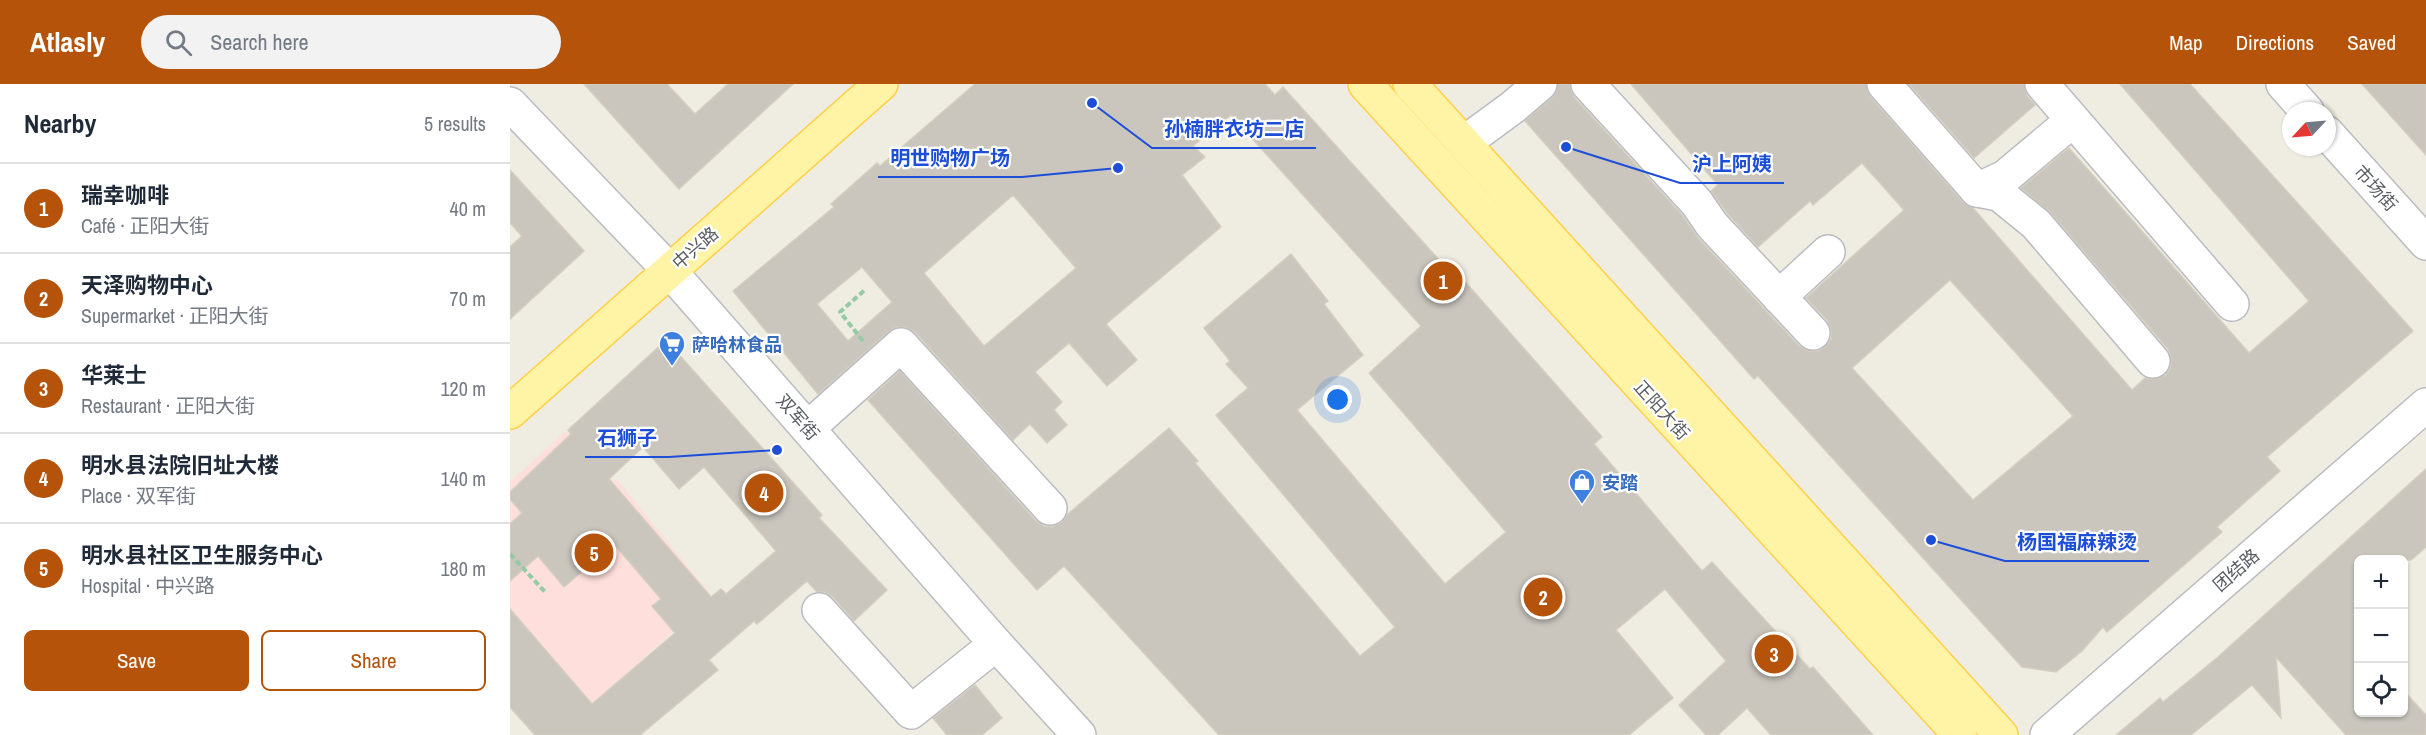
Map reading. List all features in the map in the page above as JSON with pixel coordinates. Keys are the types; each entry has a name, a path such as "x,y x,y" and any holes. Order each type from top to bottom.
{"main road":[{"name":"中兴路","path":"510,412 881,84"},
{"name":"正阳大街","path":"1365,84 1960,735"},
{"name":"正阳大街","path":"1410,84 2001,735"}],"street":[{"path":"1464,143 1540,84"},
{"path":"1588,84 1697,203 1712,225 1813,333"},
{"path":"1884,84 1977,190 1999,194 2036,224 2154,361"},
{"path":"2042,84 2232,304"},
{"path":"2283,84 2299,102"},
{"name":"双军街","path":"510,104 669,270 996,644 1079,735"},
{"path":"1977,190 2005,177 2073,120"},
{"name":"市场街","path":"2336,143 2426,243"},
{"path":"1779,297 1828,252"},
{"path":"808,428 901,345 1050,508"},
{"name":"团结路","path":"2047,735 2426,405"},
{"path":"819,610 911,712 996,644"}],"path":[{"path":"866,289 840,312 880,363"},
{"path":"510,554 546,593"}],"shaded area":[{"path":"566,431 608,478 618,481 712,596 593,703 603,715 510,655 510,482"}],"building":[{"path":"584,84 667,84 695,114 728,84 793,84 679,189"},
{"path":"975,84 1265,84 1275,95 1283,87 1441,262 1445,259 1602,437 1594,444 1702,571 1712,562 1810,669 1813,667 1873,735 1771,735 1747,708 1718,735 1706,735 1679,705 1726,661 1665,589 1616,630 1673,698 1629,735 1219,735 1064,566 1037,590 868,400 900,371 1036,521 1044,526 1052,527 1062,522 1068,514 1169,428 1198,461 1195,463 1360,656 1395,627 1216,415 1248,388 1226,364 1230,361 1204,328 1291,254 1328,301 1324,304 1363,355 1297,410 1445,584 1506,532 1369,373 1421,326 1231,115 1193,146 1205,157 1182,175 1221,227 1106,324 1137,360 1107,386 1069,343 1035,372 1062,402 1054,410 1067,425 1047,443 1030,424 1013,440 915,332 906,327 897,327 889,331 818,394 733,291 834,207 831,204 877,163 880,166","holes":["1013,195 1076,268 984,346 924,273","862,267 892,302 848,341 817,304"]},
{"path":"1558,84 1569,84 1574,97 1682,215 1698,238 1799,346 1808,351 1818,351 1825,347 1831,339 1831,329 1827,320 1806,298 1904,210 1862,163 1813,205 1810,201 1758,247 1727,213 1711,191 1718,185 1631,84 1866,84 1870,96 1963,202 1973,208 2132,390 2145,378 2156,379 2166,375 2171,367 2168,349 2050,212 2021,188 2069,148 2249,353 2309,301 2120,84 2190,84 2413,331 2267,457 2280,471 2217,527 2222,532 2107,632 2103,627 2082,651 2056,672 2022,667 1758,376 1754,379 1525,121 1557,91","holes":["1950,280 2073,416 1973,500 1852,368"]},
{"path":"1909,84 2024,84 2027,96 2035,105 1974,158"},
{"path":"2362,84 2426,84 2426,155"},
{"path":"510,170 584,251 510,319 510,247 522,236 510,223"},
{"path":"666,340 822,515 819,518 887,590 854,621 833,597 825,592 817,592 807,581 757,624 754,621 709,660 718,670 640,735 535,735 510,707 510,609 592,704 675,633 652,606 661,599 614,544 564,587 538,556 510,581 510,524 522,513 510,499 510,492 571,434 568,430","holes":["643,447 679,489 704,467 776,551 726,594 721,589 711,597 609,479"]},
{"path":"2426,469 2426,547 2411,560 2408,560 2408,555 2354,555 2354,717 2408,717 2408,695 2426,715 2426,735 2346,735 2276,657 2281,718 2252,685 2191,735 2116,735 2160,698 2163,702 2218,657"},
{"path":"975,685 1002,718 982,735 947,735 933,718"}],"place":[{"name":"孙楠胖衣坊二店","path":"1092,103"},
{"name":"沪上阿姨","path":"1566,147"},
{"name":"明世购物广场","path":"1118,168"},
{"name":"瑞幸咖啡","path":"1443,281"},
{"name":"萨哈林食品","path":"672,367"},
{"name":"石狮子","path":"777,450"},
{"name":"明水县法院旧址大楼","path":"764,493"},
{"name":"安踏","path":"1582,505"},
{"name":"杨国福麻辣烫","path":"1931,540"},
{"name":"明水县社区卫生服务中心","path":"594,553"},
{"name":"天泽购物中心","path":"1543,597"},
{"name":"华莱士","path":"1774,654"}]}
